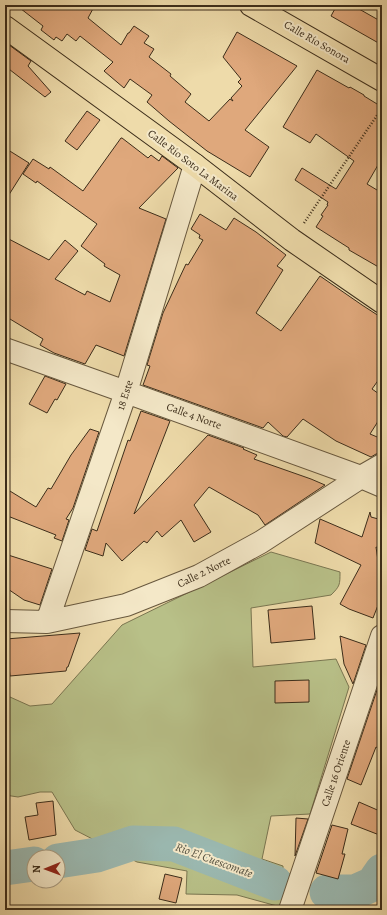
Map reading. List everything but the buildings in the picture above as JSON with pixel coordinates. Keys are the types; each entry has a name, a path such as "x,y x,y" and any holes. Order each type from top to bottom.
{"main road":[{"name":"Calle Río Sonora","path":"251,5 382,80"},
{"name":"Calle Río Soto La Marina","path":"5,27 195,165 292,240 382,302"}],"street":[{"name":"18 Este","path":"47,622 126,392 195,165"},
{"name":"Calle 4 Norte","path":"5,350 126,392 361,477 382,486"},
{"name":"Calle 2 Norte","path":"5,621 47,622 126,605 199,576 261,542 382,465"},
{"name":"Calle 16 Oriente","path":"290,910 382,636"}],"path":[{"path":"292,240 382,108"}],"green space":[{"path":"271,552 340,572 340,583 331,595 251,608 253,667 336,659 349,687 310,814 271,816 262,859 283,866 283,873 307,876 298,907 277,906 237,895 186,894 187,871 137,862 75,830 52,792 40,792 18,797 5,795 5,698 10,697 30,706 52,704 122,625"}],"waterway":[{"name":"Rio El Cuescomate","path":"66,860 97,855 133,843 174,844 275,883"},
{"name":"Rio El Cuescomate","path":"5,868 26,865"},
{"name":"Rio El Cuescomate","path":"327,892 355,892 373,884 382,871"}]}
